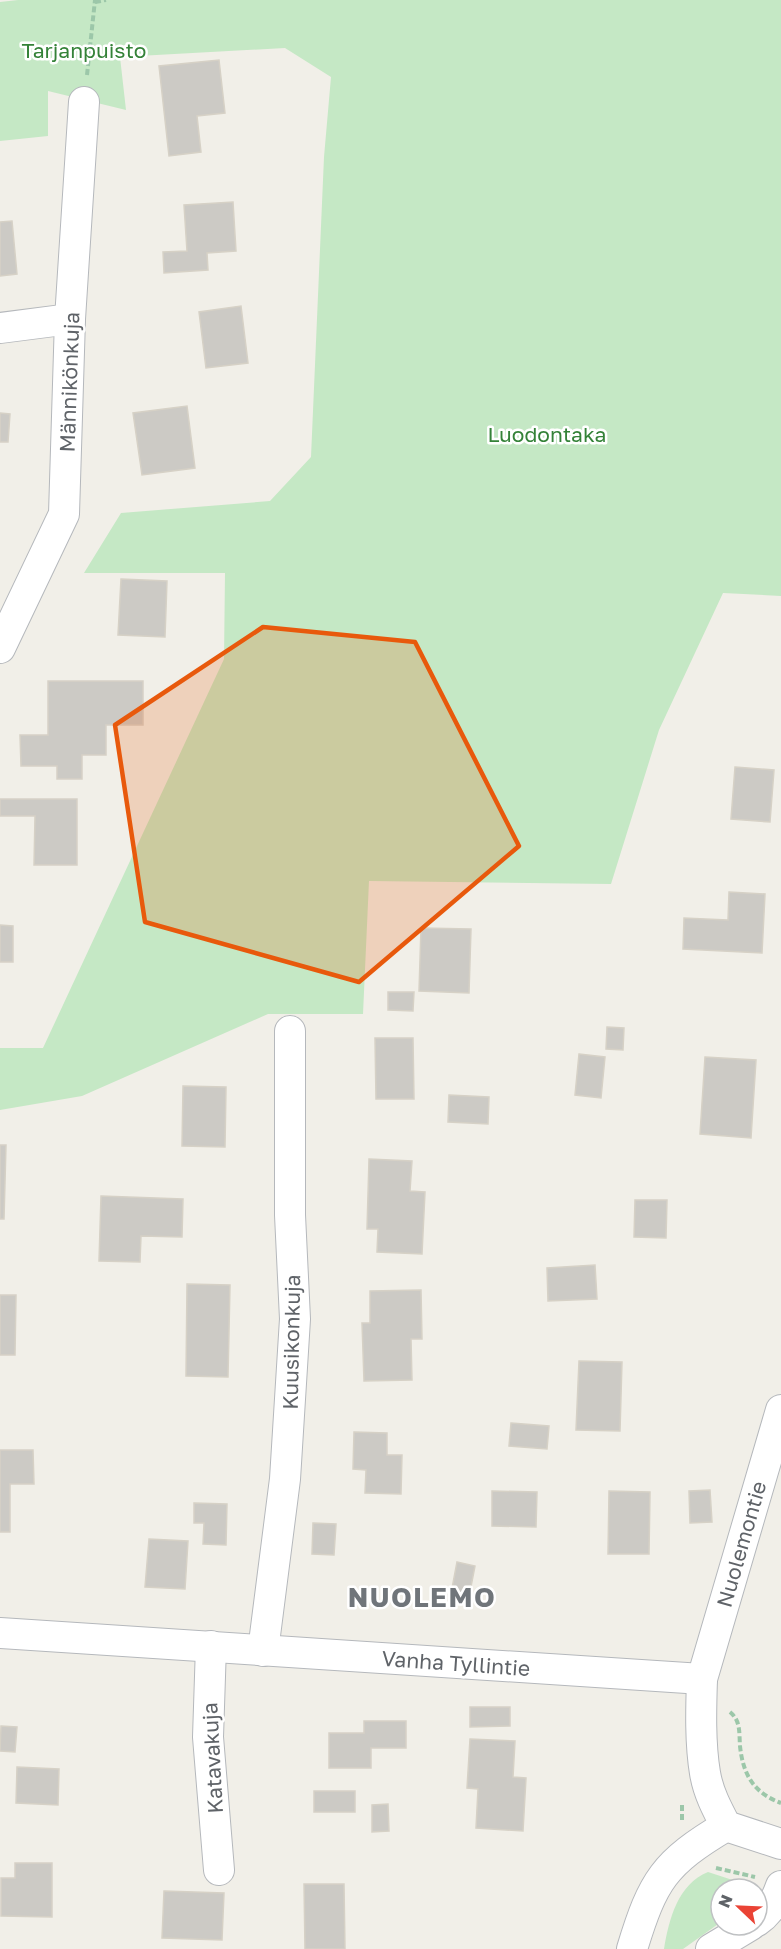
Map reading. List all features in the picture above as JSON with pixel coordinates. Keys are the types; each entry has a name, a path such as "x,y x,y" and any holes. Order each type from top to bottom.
{"street":[{"name":"Männikönkuja","path":"0,648 64,514 70,319 84,102"},
{"path":"0,328 70,319"},
{"name":"Kuusikonkuja","path":"263,1651 285,1479 295,1318 290,1215 290,1031"},
{"name":"Nuolemontie","path":"702,1679 776,1447 781,1410"},
{"name":"Vanha Tyllintie","path":"0,1633 702,1679"},
{"name":"Katavakuja","path":"211,1646 208,1737 219,1870"},
{"path":"702,1679 701,1711 705,1774 713,1802 726,1826 781,1844"},
{"path":"633,1949 647,1905 657,1883 666,1871 696,1844 726,1826"},
{"path":"769,1910 776,1900 781,1886"},
{"path":"711,1949 731,1937"}],"path":[{"path":"84,102 95,1 106,0"},
{"path":"701,1711 723,1707 732,1713 737,1721 743,1763 750,1781 761,1794 781,1803"}],"highlighted area":[{"path":"263,627 415,642 519,846 359,982 145,922 115,725"}],"green space":[{"name":"Luodontaka","path":"18,0 781,0 781,596 723,593 659,730 611,884 369,881 363,1014 268,1014 82,1096 0,1110 0,1048 43,1048 224,659 225,573 84,573 121,513 270,501 311,457 324,157 331,77 285,48 120,57 126,110 48,91 48,136 0,141 0,2"},
{"path":"708,1872 723,1877 709,1877 709,1931 683,1949 664,1949 677,1904 689,1885"}],"building":[{"path":"219,60 225,113 197,116 201,152 169,156 159,66"},
{"path":"233,202 236,251 207,253 208,270 164,273 163,252 187,251 184,205"},
{"path":"12,221 17,274 0,276 0,222"},
{"path":"241,306 248,363 206,368 199,312"},
{"path":"187,406 195,468 142,475 133,413"},
{"path":"0,413 10,414 8,442 0,442"},
{"path":"121,579 167,581 165,637 118,635"},
{"path":"48,681 143,681 143,725 106,725 106,755 82,755 82,779 57,779 57,766 21,766 20,735 48,735"},
{"path":"735,767 774,770 770,822 731,819"},
{"path":"0,799 77,799 77,865 34,865 35,816 0,816"},
{"path":"729,892 765,894 762,953 683,949 684,918 728,920"},
{"path":"0,925 13,926 13,962 0,962"},
{"path":"421,928 471,929 469,993 419,991"},
{"path":"388,992 414,992 413,1011 388,1010"},
{"path":"607,1027 624,1028 623,1050 606,1049"},
{"path":"375,1038 413,1038 414,1099 376,1099"},
{"path":"579,1054 605,1057 601,1098 575,1095"},
{"path":"705,1057 756,1060 751,1138 700,1134"},
{"path":"183,1086 226,1087 225,1147 182,1146"},
{"path":"449,1095 489,1097 488,1124 448,1122"},
{"path":"0,1145 6,1145 4,1219 0,1219"},
{"path":"369,1159 412,1161 410,1191 425,1192 422,1254 377,1252 378,1229 367,1229"},
{"path":"101,1196 183,1199 182,1237 141,1236 140,1262 99,1261"},
{"path":"635,1200 667,1200 666,1238 634,1237"},
{"path":"595,1265 597,1299 548,1301 547,1268"},
{"path":"187,1284 230,1285 228,1377 186,1376"},
{"path":"421,1290 422,1339 411,1339 412,1380 364,1381 362,1323 370,1323 370,1291"},
{"path":"0,1295 16,1295 15,1355 0,1355"},
{"path":"579,1361 622,1362 620,1431 576,1430"},
{"path":"511,1423 549,1426 547,1449 509,1446"},
{"path":"354,1432 387,1433 387,1455 402,1455 401,1494 365,1493 366,1470 353,1469"},
{"path":"0,1450 33,1450 34,1484 10,1484 10,1532 0,1532"},
{"path":"710,1490 712,1522 690,1523 689,1491"},
{"path":"492,1491 537,1492 536,1527 492,1526"},
{"path":"609,1491 650,1492 649,1554 608,1554"},
{"path":"194,1503 227,1504 226,1545 203,1544 204,1523 194,1523"},
{"path":"313,1523 336,1524 334,1555 312,1554"},
{"path":"149,1539 188,1541 185,1589 145,1587"},
{"path":"457,1562 475,1566 468,1602 450,1599"},
{"path":"470,1707 510,1707 510,1726 470,1727"},
{"path":"364,1721 406,1721 406,1748 371,1748 371,1768 329,1768 329,1733 364,1733"},
{"path":"1,1726 17,1727 15,1752 0,1751"},
{"path":"470,1739 515,1741 513,1777 526,1778 523,1831 476,1828 478,1789 467,1788"},
{"path":"17,1767 59,1769 58,1805 16,1803"},
{"path":"314,1791 355,1791 355,1812 314,1812"},
{"path":"388,1804 389,1831 372,1832 372,1805"},
{"path":"15,1863 52,1863 52,1917 1,1916 1,1878 15,1878"},
{"path":"304,1884 344,1884 345,1949 305,1949"},
{"path":"164,1891 224,1893 222,1940 162,1938"}],"district":[{"name":"NUOLEMO","path":"422,1597"}],"park label":[{"name":"Tarjanpuisto","path":"84,50"}]}
